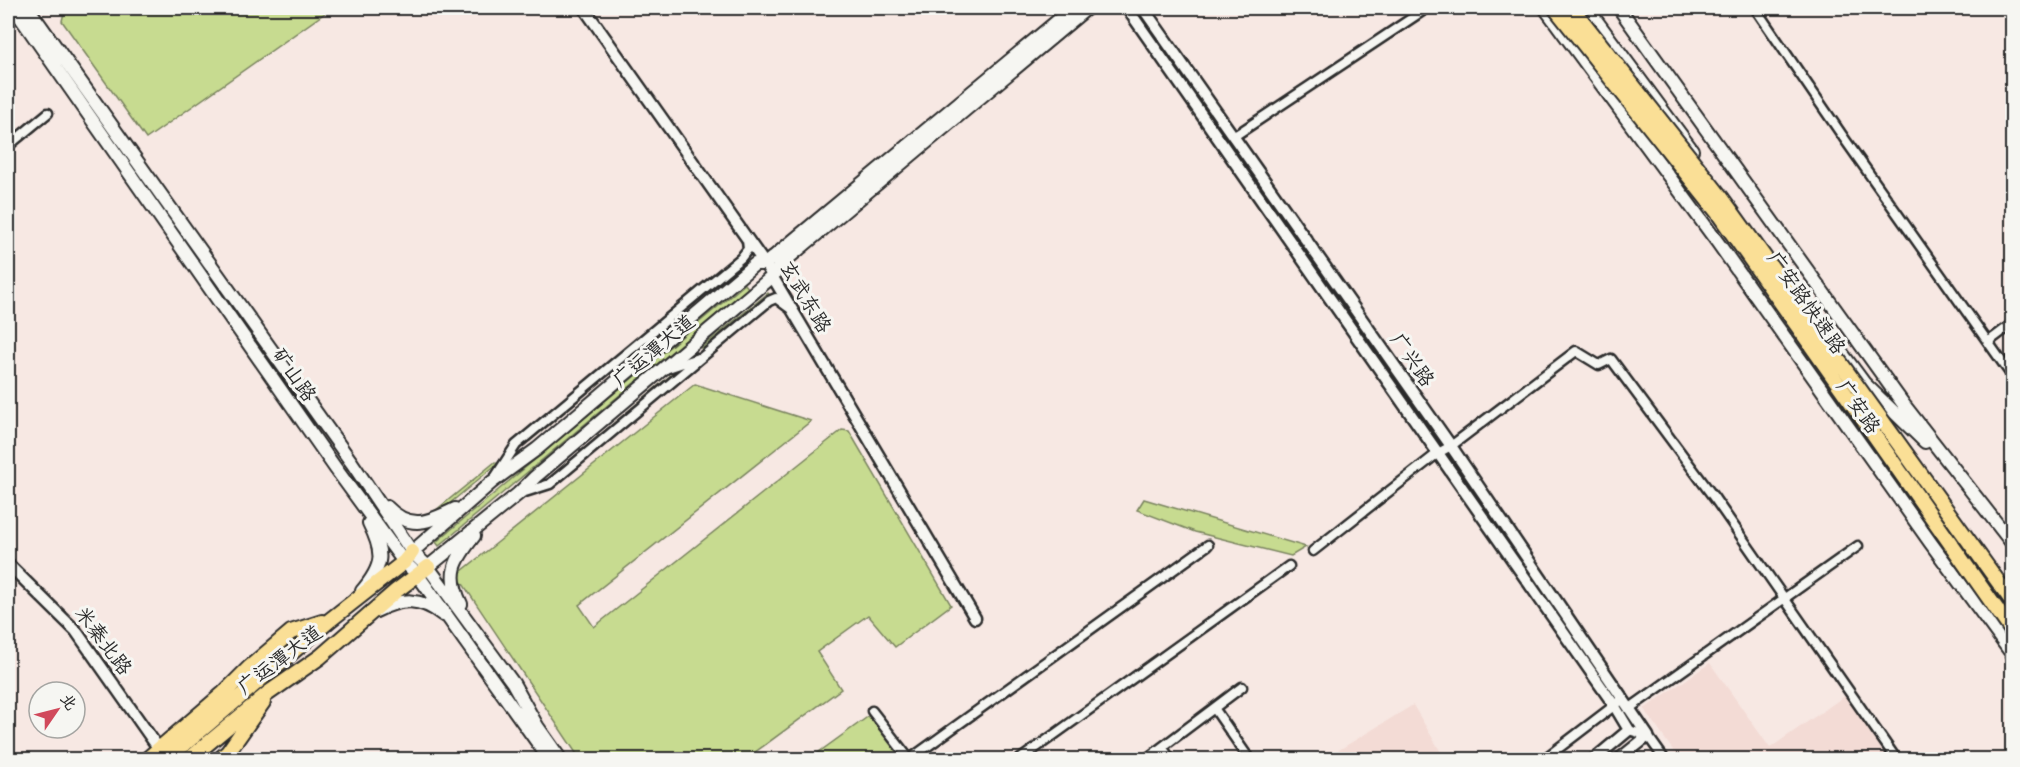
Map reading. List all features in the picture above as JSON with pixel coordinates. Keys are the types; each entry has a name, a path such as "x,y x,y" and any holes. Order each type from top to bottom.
{"main road":[{"name":"矿山路","path":"16,8 353,493 474,628 513,683 537,726 561,759"},
{"name":"矿山路","path":"28,8 370,489 408,557"},
{"name":"广运潭大道","path":"235,711 330,620 408,557 492,482 537,449 755,264 765,264 1073,8"},
{"name":"广运潭大道","path":"235,711 267,694 320,657 369,614 488,519 534,477 772,276 780,264 1087,8"},
{"name":"广安路","path":"1545,8 2013,654"},
{"name":"广安路快速路","path":"1555,8 1718,213 2013,631"},
{"path":"1573,8 1839,376 1871,458"},
{"name":"广安路快速路","path":"1573,8 1721,197 2013,601"},
{"path":"1587,8 1864,383 1958,475"},
{"name":"广安路","path":"1619,8 1904,405 2013,543"},
{"path":"1759,266 1762,306"},
{"path":"370,489 394,515 415,522 432,520 470,502"},
{"path":"348,606 376,573 381,555 375,536 353,493"},
{"path":"474,628 455,591 452,575 458,559 488,519"},
{"name":"矿山路","path":"423,571 455,627 550,759"},
{"path":"369,614 397,603 418,601 436,610 455,627"},
{"path":"163,754 250,667 291,632 330,620"},
{"path":"219,759 228,752 241,735 267,694"},
{"path":"146,759 163,754 235,711"},
{"path":"188,759 235,711"}],"street":[{"name":"玄武东路","path":"584,8 765,264 975,618"},
{"name":"广兴路","path":"1127,8 1614,705 1629,730"},
{"name":"广兴路","path":"1143,8 1450,446 1648,736"},
{"path":"1233,137 1427,8"},
{"path":"1755,8 1846,141 2013,376"},
{"path":"8,146 48,114"},
{"path":"492,482 516,445 741,258 748,249 744,234"},
{"path":"518,494 550,484 772,299 776,298 783,302 796,315"},
{"path":"1988,342 2013,324"},
{"path":"1313,551 1438,453 1576,351 1599,364 1611,359 1715,499 1897,759"},
{"path":"664,369 704,356"},
{"path":"872,711 910,759 1208,545"},
{"path":"1630,708 1858,546"},
{"name":"米秦北路","path":"8,564 76,631 163,754"},
{"path":"1019,759 1289,566"},
{"path":"1145,759 1242,687"},
{"path":"1543,759 1624,698"},
{"path":"1214,708 1250,759"},
{"path":"1593,759 1629,730 1648,736 1665,759"},
{"path":"1618,759 1648,736"},
{"path":"1162,747 1171,759"}],"shaded area":[{"path":"1710,663 1770,748 1846,695 1891,759 1679,759 1644,709"},
{"path":"1413,705 1445,759 1324,759"}],"green space":[{"path":"65,8 332,8 146,139 62,21"},
{"path":"745,284 748,288 439,546 436,542"},
{"path":"768,293 771,297 704,352 701,348"},
{"path":"656,332 658,334 530,441 528,439"},
{"path":"679,368 681,371 558,474 556,472"},
{"path":"695,384 811,421 579,605 594,627 842,430 849,431 951,605 895,647 868,615 817,652 841,689 754,753 758,759 580,759 457,575"},
{"path":"495,462 497,464 437,514 435,511"},
{"path":"1144,499 1306,547 1291,556 1195,532 1137,510"},
{"path":"873,713 910,760 808,760"}]}
